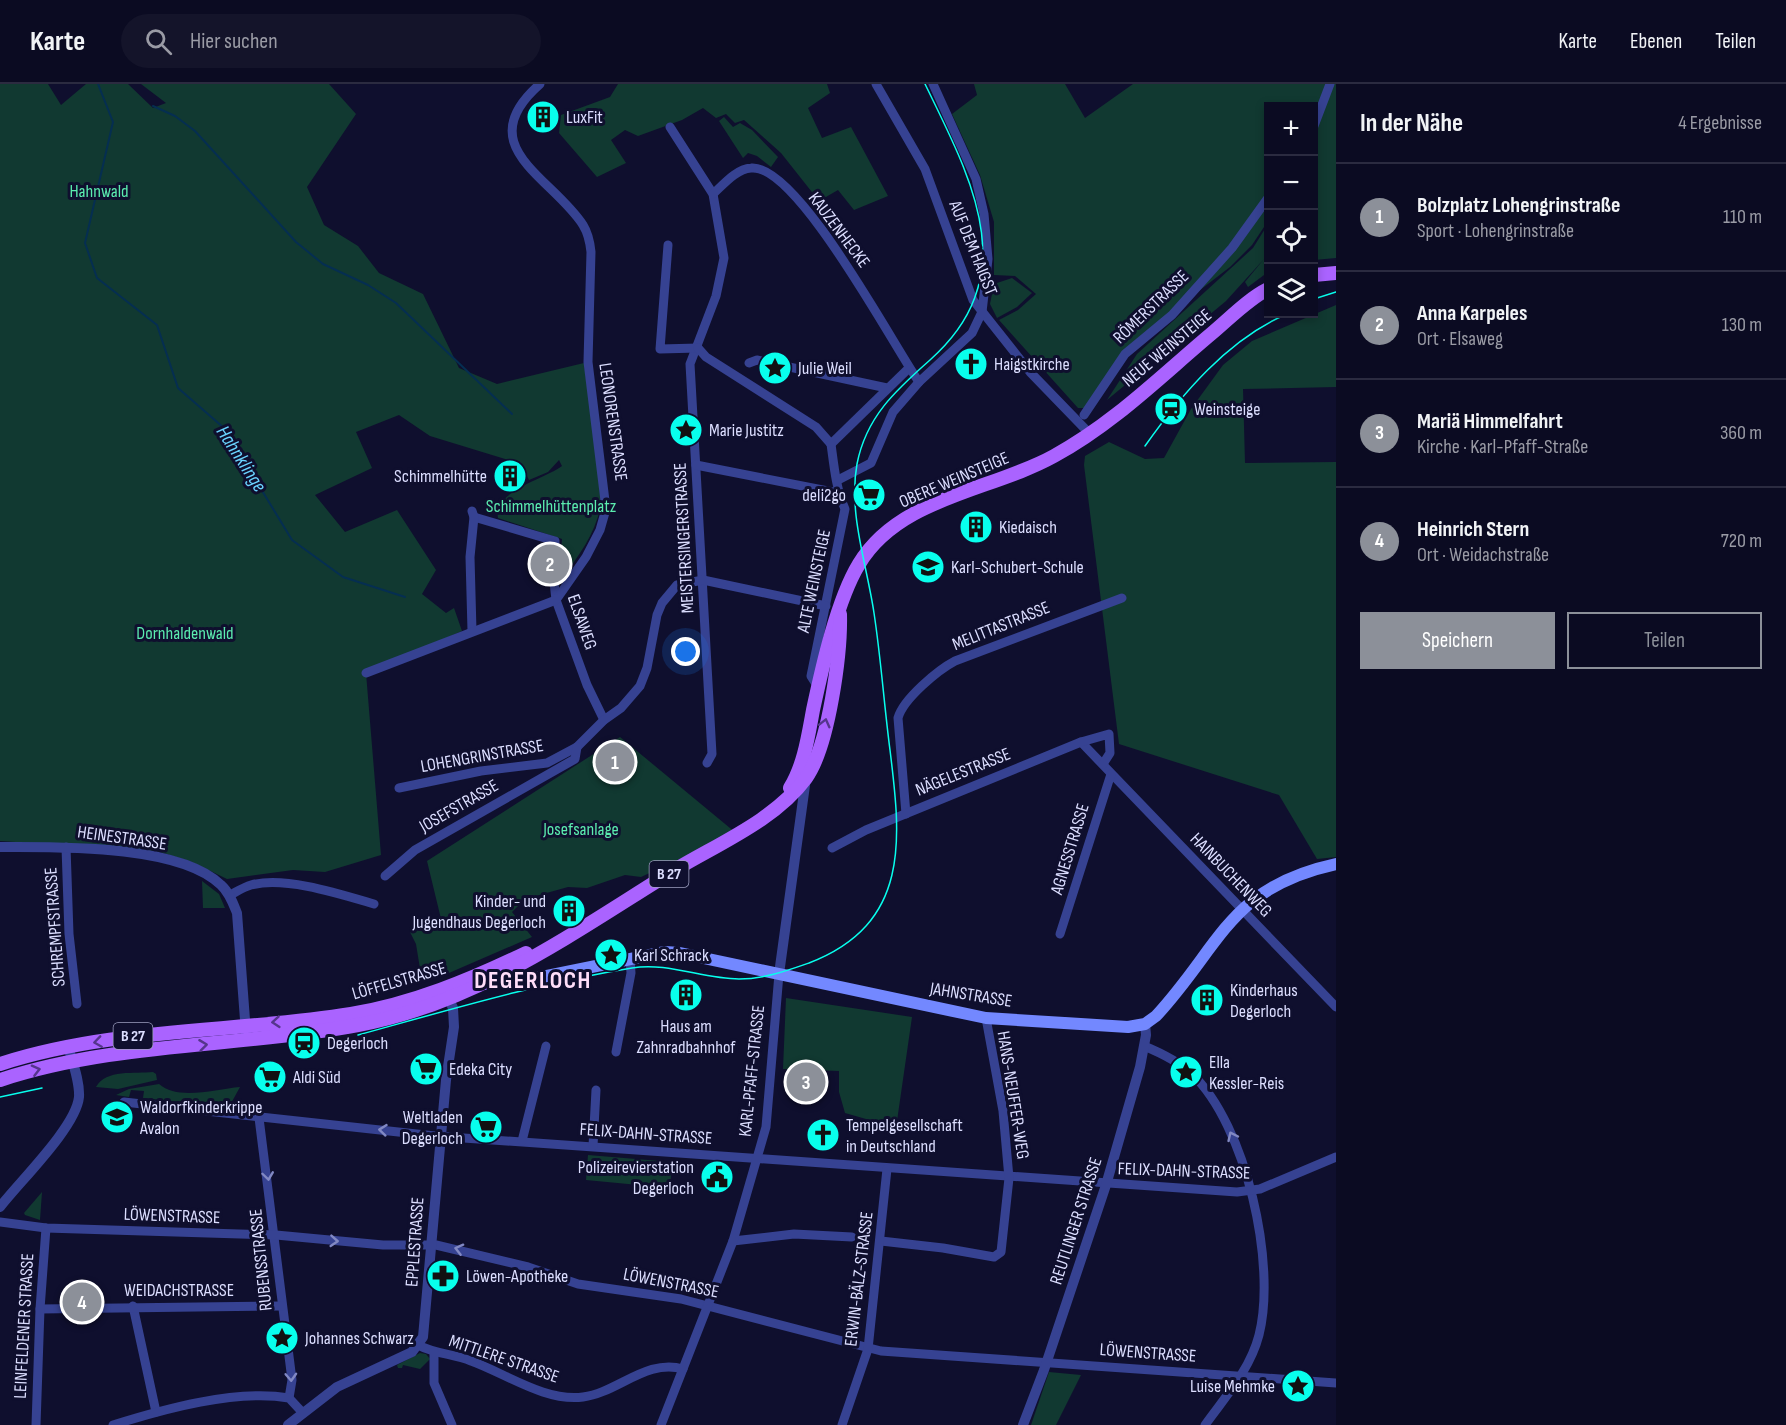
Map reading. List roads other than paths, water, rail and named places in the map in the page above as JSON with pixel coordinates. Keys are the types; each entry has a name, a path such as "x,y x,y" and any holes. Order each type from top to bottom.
{"main road":[{"path":"1318,275 1336,273"},
{"name":"NEUE WEINSTEIGE","path":"1090,434 1264,293"},
{"name":"OBERE WEINSTEIGE","path":"783,801 796,778 818,687 840,614 859,564 868,551 893,526 929,507 1036,465 1090,434"},
{"name":"OBERE WEINSTEIGE","path":"554,944 761,818 783,801 806,778 821,739 829,706 841,644 840,614"},
{"path":"806,743 806,778"},
{"path":"1145,1024 1165,1006 1240,910 1274,886 1336,864"},
{"name":"LÖFFELSTRASSE","path":"0,1064 68,1046 246,1024 351,1014 446,994 482,984 508,972 554,944"},
{"name":"LÖFFELSTRASSE","path":"0,1080 72,1062 361,1024 446,994 491,969 554,944"},
{"name":"JAHNSTRASSE","path":"482,984 542,977 665,952 680,953 986,1018 1104,1028 1145,1024"},
{"path":"534,958 542,977"},
{"name":"JAHNSTRASSE","path":"491,969 528,978"}],"street":[{"name":"LEONORENSTRASSE","path":"540,84 517,109 512,139 519,159 575,215 586,231 591,252 588,362 606,509 600,530 586,557 556,600"},
{"name":"AUF DEM HAIGST","path":"876,84 925,169 973,300 1030,372 1090,434"},
{"path":"838,480 871,463 893,412 919,382 972,333 982,312 988,260 984,214 976,179 933,84"},
{"path":"1318,116 1330,84"},
{"path":"670,128 713,194"},
{"name":"KAUZENHECKE","path":"713,194 729,179 749,168 760,169 774,179 805,207 855,277 909,368"},
{"name":"MEISTERSINGERSTRASSE","path":"707,763 712,754 690,364 716,296 724,258 713,194"},
{"name":"RÖMERSTRASSE","path":"1084,415 1125,354 1172,315 1232,248 1264,205"},
{"path":"668,245 660,349 698,348 706,357 816,427 831,444 909,368 919,382"},
{"path":"749,363 757,360 886,388"},
{"name":"ALTE WEINSTEIGE","path":"818,687 811,676 845,509 838,493 838,480 831,444"},
{"path":"696,465 838,493"},
{"name":"ELSAWEG","path":"472,632 470,557 473,514 555,542 553,573 556,600 587,685 604,720"},
{"name":"LOHENGRINSTRASSE","path":"399,788 481,771 547,763 577,747 604,720 621,708 644,678 653,630 662,603 677,585 703,580 826,606"},
{"name":"MELITTASTRASSE","path":"906,813 898,718 906,704 934,675 955,662 1122,598"},
{"path":"366,673 556,600"},
{"name":"NÄGELESTRASSE","path":"832,848 906,813 1081,742 1109,734 1110,753 1103,764"},
{"name":"HAINBUCHENWEG","path":"1081,742 1336,1008"},
{"name":"JOSEFSTRASSE","path":"385,876 415,850 575,759 577,747"},
{"name":"AGNESSTRASSE","path":"1060,934 1111,774"},
{"name":"KARL-PFAFF-STRASSE","path":"661,1425 733,1240 766,1127 779,975 806,778"},
{"name":"HEINESTRASSE","path":"0,847 66,847 136,854 174,862 207,875 230,895"},
{"name":"SCHREMPFSTRASSE","path":"66,847 69,934 77,1004"},
{"path":"247,1040 237,913 230,895 250,885 280,884 332,891 374,904"},
{"path":"616,1052 631,973 630,959"},
{"name":"EPPLESTRASSE","path":"418,1345 425,1324 448,1060 454,1027 453,1008 446,994"},
{"name":"HANS-NEUFFER-WEG","path":"881,1241 994,1257 1001,1252 1009,1178 1003,1111 986,1018"},
{"name":"REUTLINGER STRASSE","path":"1023,1425 1047,1362 1106,1185 1144,1046 1145,1024"},
{"path":"0,1207 75,1113 79,1092 68,1046"},
{"path":"522,1141 546,1046"},
{"path":"1144,1046 1182,1065 1207,1091 1234,1139 1246,1171 1262,1246 1264,1290 1259,1335 1251,1357 1240,1376 1205,1425"},
{"path":"593,1146 596,1090"},
{"name":"FELIX-DAHN-STRASSE","path":"124,1102 441,1136 1106,1185 1249,1191 1260,1189 1336,1157"},
{"name":"RUBENSSTRASSE","path":"260,1118 292,1380 289,1398"},
{"name":"ERWIN-BÄLZ-STRASSE","path":"842,1425 868,1348 887,1169"},
{"name":"LÖWENSTRASSE","path":"0,1222 46,1228 276,1235 383,1245 431,1245 456,1248 578,1284 650,1294 708,1306 868,1348 1336,1383"},
{"name":"LEINFELDENER STRASSE","path":"36,1425 40,1309 46,1228"},
{"path":"733,1240 794,1234 852,1237"},
{"path":"133,1306 156,1412"},
{"name":"WEIDACHSTRASSE","path":"40,1309 133,1306 282,1306"},
{"path":"288,1425 302,1412 337,1388 400,1359 418,1345"},
{"name":"MITTLERE STRASSE","path":"418,1345 434,1352 468,1360 524,1383 570,1398 587,1397 638,1374 658,1369 683,1369"},
{"path":"434,1352 433,1375 436,1393 452,1425"},
{"path":"113,1425 156,1412 259,1396 289,1398 302,1412"}],"waterway":[{"name":"Hahnklinge","path":"98,84 113,122 85,243 97,278 157,325 178,388 224,428 292,540 343,577 405,597"},
{"path":"153,106 175,116 195,131 296,242 323,264 368,285 396,303 512,414"}],"tram line":[{"path":"358,1035 528,989 632,968 659,967 739,979 775,974 809,963 842,946 866,926 882,902 892,875 896,846 896,815 876,630 857,520 855,501 857,464 861,447 875,418 894,394 959,328 976,294 982,260 980,225 972,190 925,84"},
{"path":"1318,298 1336,292"},
{"path":"1145,446 1174,407 1207,370 1245,338 1279,318"},
{"path":"0,1097 42,1088"}],"place":[{"name":"LuxFit","path":"543,117"},
{"name":"Haigstkirche","path":"971,364"},
{"name":"Julie Weil","path":"775,368"},
{"name":"Weinsteige","path":"1171,409"},
{"name":"Marie Justitz","path":"686,430"},
{"name":"Schimmelhütte","path":"510,476"},
{"name":"deli2go","path":"869,495"},
{"name":"Kiedaisch","path":"976,527"},
{"name":"Anna Karpeles","path":"550,564"},
{"name":"Karl-Schubert-Schule","path":"928,567"},
{"name":"Bolzplatz Lohengrinstraße","path":"615,762"},
{"name":"Kinder- und Jugendhaus Degerloch","path":"569,911"},
{"name":"Karl Schrack","path":"611,955"},
{"name":"Haus am Zahnradbahnhof","path":"686,995"},
{"name":"Kinderhaus Degerloch","path":"1207,1000"},
{"name":"Degerloch","path":"304,1043"},
{"name":"Edeka City","path":"426,1069"},
{"name":"Ella Kessler-Reis","path":"1186,1072"},
{"name":"Aldi Süd","path":"270,1077"},
{"name":"Mariä Himmelfahrt","path":"806,1082"},
{"name":"Waldorfkinderkrippe Avalon","path":"117,1117"},
{"name":"Weltladen Degerloch","path":"486,1127"},
{"name":"Tempelgesellschaft in Deutschland","path":"823,1135"},
{"name":"Polizeirevierstation Degerloch","path":"717,1177"},
{"name":"Löwen-Apotheke","path":"443,1276"},
{"name":"Heinrich Stern","path":"82,1302"},
{"name":"Johannes Schwarz","path":"282,1338"},
{"name":"Luise Mehmke","path":"1298,1386"}],"district":[{"name":"DEGERLOCH","path":"533,980"}],"park label":[{"name":"Hahnwald","path":"99,191"},
{"name":"Schimmelhüttenplatz","path":"551,506"},
{"name":"Dornhaldenwald","path":"185,633"},
{"name":"Josefsanlage","path":"581,829"}]}
